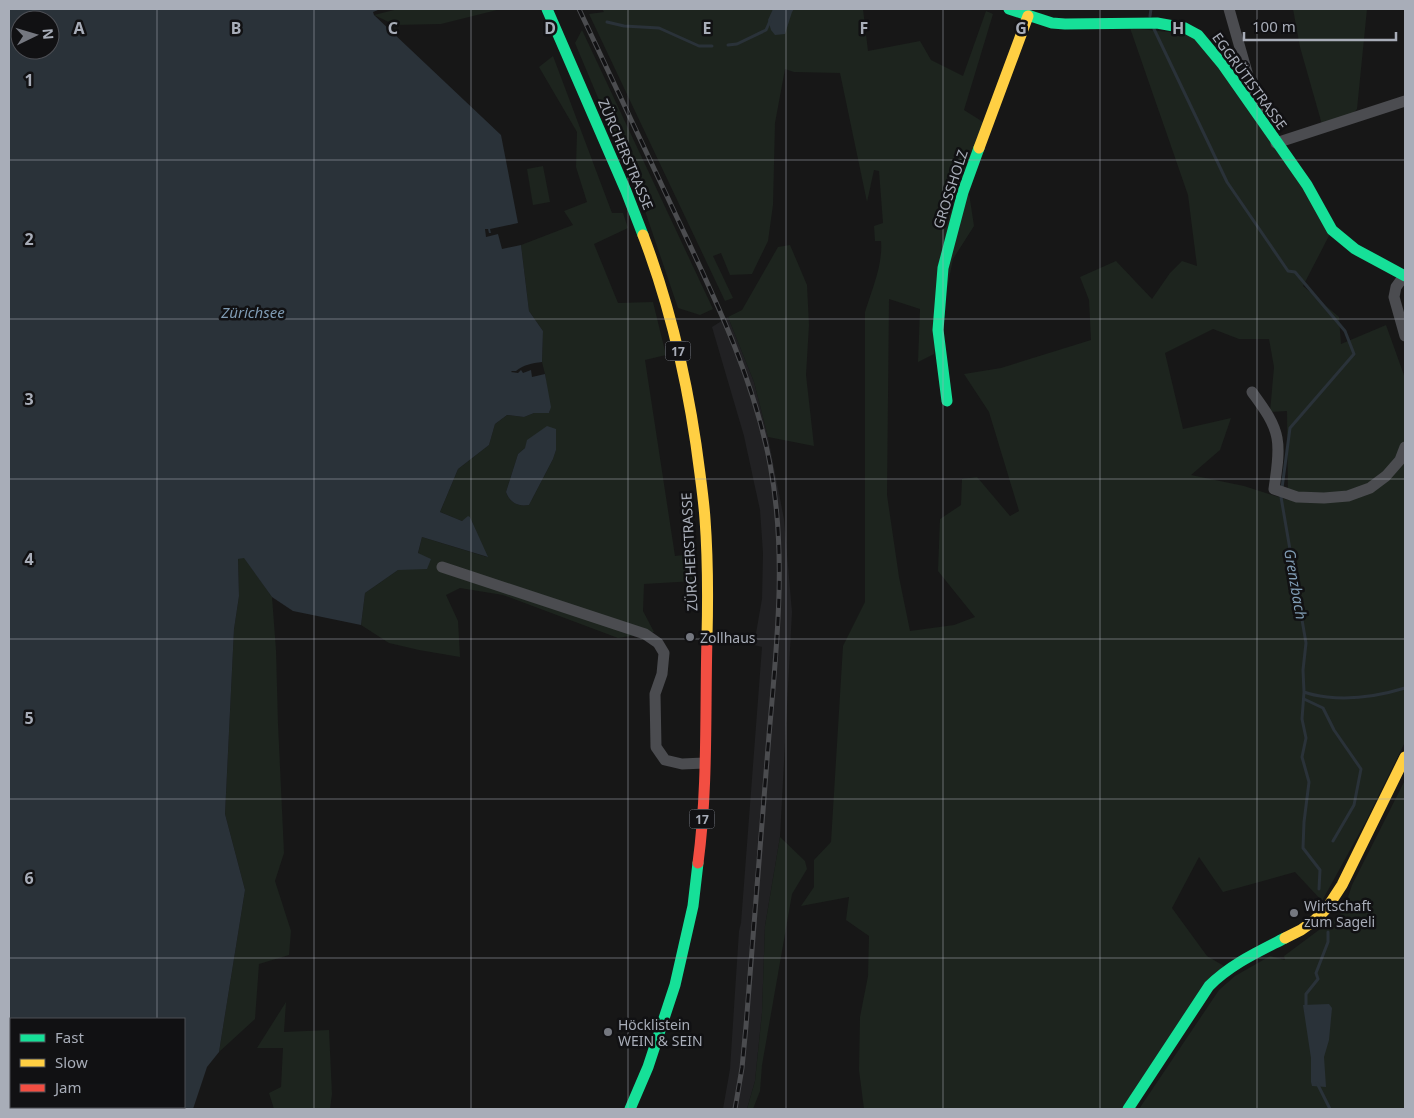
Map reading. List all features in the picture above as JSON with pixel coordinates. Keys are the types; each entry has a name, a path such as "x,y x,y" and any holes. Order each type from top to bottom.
{"street":[{"name":"ZÜRCHERSTRASSE","path":"547,9 626,191 660,286 684,374 695,435 705,518 708,586 704,763 701,842 693,906 675,985 648,1067 630,1109"},
{"name":"EGGRÜTISTRASSE","path":"1011,9 1028,16 1065,24 1157,23 1186,28 1198,35 1223,65 1276,143 1405,100"},
{"path":"1229,9 1261,120"},
{"name":"GROSSHOLZ","path":"947,402 938,330 943,268 963,192 1028,16"},
{"path":"1276,143 1307,186 1332,230 1355,249 1404,276 1396,287 1394,297 1405,336"},
{"path":"1252,392 1274,426 1277,438 1278,452 1274,489 1297,497 1324,498 1348,496 1370,488 1386,476 1400,460 1405,446"},
{"path":"442,567 645,634 658,643 664,654 662,674 655,694 656,747 665,760 682,764 704,763"},
{"path":"1128,1109 1209,986 1242,960 1302,930 1327,908 1342,885 1405,757"}],"shaded area":[{"path":"398,9 501,9 441,24 395,25 374,15"},
{"path":"602,9 863,9 868,51 920,41 931,60 963,76 986,11 993,14 964,110 991,127 969,193 974,226 953,259 934,354 918,362 920,309 889,299 887,495 899,577 910,631 954,625 975,617 938,571 940,519 961,505 962,479 977,477 1010,516 1019,511 989,412 964,374 1001,368 1091,340 1089,300 1080,277 1116,261 1152,299 1170,273 1182,261 1197,266 1188,195 1130,28 1198,35 1332,230 1303,286 1339,317 1341,344 1386,325 1405,378 1405,742 1365,823 1322,901 1295,872 1223,892 1199,857 1172,908 1207,956 1224,966 1123,1109 864,1109 859,1070 860,1017 868,976 869,936 846,920 849,897 801,906 814,887 814,860 831,842 843,646 865,602 865,312 876,277 881,250 881,241 875,241 874,226 883,223 879,171 874,170 867,202 840,73 794,72 785,69 775,123 773,205 768,241 752,274 730,275 721,253 713,256 733,298 725,301 589,14 604,12","holes":["1213,329 1239,339 1269,339 1274,367 1270,412 1287,411 1288,500 1244,486 1191,475 1220,450 1231,418 1183,429 1165,353"]},
{"path":"1293,9 1367,9 1357,109 1347,120 1323,128 1300,47"},
{"path":"582,30 713,309 700,315 678,308 643,205 575,43"},
{"path":"553,56 612,213 623,213 628,228 594,244 618,303 653,302 666,355 645,360 675,556 693,554 695,581 644,584 643,611 654,632 618,638 503,595 460,588 446,595 458,621 460,657 389,643 361,625 365,593 418,554 422,537 487,557 470,517 462,521 440,512 458,469 489,445 495,424 507,415 524,417 534,413 550,412 542,362 543,331 529,311 521,245 573,225 564,211 587,202 576,167 577,132 539,67","holes":["525,448 556,450 529,505 518,505 512,501 506,492 518,454"]},
{"path":"543,166 550,202 533,205 527,169"},
{"path":"790,245 807,285 809,325 806,375 814,446 768,437 754,382 728,317 742,310 778,247"},
{"path":"728,317 754,382 768,437 784,519 792,612 780,837 765,926 762,1013 755,1081 747,1109 723,1109 730,1069 762,647 754,645 762,599 763,553 760,510 744,436 712,327"},
{"path":"244,557 272,597 276,650 284,853 275,881 291,931 289,955 259,964 255,1019 219,1052 245,890 225,814 234,629 239,596 238,559"},
{"path":"1405,780 1405,1109 1139,1109 1219,990 1235,976 1270,956 1285,960 1284,956 1343,912 1352,885"},
{"path":"780,837 805,861 807,869 792,894 762,1065 760,1091 753,1109 747,1109 755,1081 762,1013 765,926"},
{"path":"286,1002 284,1032 329,1030 332,1094 330,1109 274,1109 269,1093 281,1087 283,1048 257,1048"}],"water":[{"name":"Zürichsee","path":"9,9 378,9 373,12 374,15 501,135 518,223 490,229 491,233 489,233 488,229 485,229 486,237 498,234 502,249 521,245 529,311 543,331 542,362 511,372 518,373 521,370 523,373 531,370 532,377 545,374 551,407 549,413 534,413 524,417 507,415 495,424 489,445 458,469 440,512 462,521 468,516 470,517 488,557 422,537 418,553 431,559 427,569 398,570 365,593 361,625 293,611 272,597 244,558 238,559 239,596 234,629 225,814 245,890 219,1052 207,1067 193,1109 9,1109"},
{"path":"773,9 794,9 785,34 775,35 771,30 768,20"},
{"path":"547,426 556,429 556,450 553,459 529,505 518,505 510,499 506,492 518,454 525,448 527,440"},
{"path":"1329,1004 1332,1008 1329,1040 1324,1057 1326,1087 1312,1086 1311,1058 1303,1005"}],"waterway":[{"name":"Grenzbach","path":"1150,16 1151,9"},
{"name":"Grenzbach","path":"728,45 737,44 766,30 770,21"},
{"name":"Grenzbach","path":"607,22 624,26 659,28 699,46 712,46"},
{"path":"1154,29 1227,182 1288,271 1295,272 1345,331 1354,354 1290,428 1282,488"},
{"name":"Grenzbach","path":"1281,497 1306,643 1303,670 1304,692 1337,698 1357,698 1405,688"},
{"path":"1304,692 1302,719 1306,738 1302,757 1309,782 1303,848 1320,870 1319,889"},
{"path":"1304,699 1323,708 1334,730 1361,769 1354,805 1333,841"},
{"path":"1306,1008 1306,994 1318,979 1316,973 1328,942 1328,932"},
{"path":"1317,1083 1330,1109"}],"railway":[{"path":"579,9 695,255 733,342 763,433 775,498 779,565 777,633 746,1026 742,1068 735,1109"}],"traffic: fast":[{"path":"547,9 626,191 643,235"},
{"path":"1009,9 1052,23 1157,23 1185,28 1198,35 1223,65 1307,185 1332,230 1355,249 1405,276"},
{"path":"947,401 938,330 943,268 963,192 979,148"},
{"path":"630,1109 648,1067 675,985 693,906 698,863"},
{"path":"1128,1109 1209,986 1236,965 1285,938"}],"traffic: slow":[{"path":"979,148 1028,16"},
{"path":"643,235 663,293 679,353 696,444 704,502 706,534 708,578 707,637"},
{"path":"1285,938 1301,930 1327,908 1342,885 1405,757"}],"traffic: jam":[{"path":"698,863 705,778 707,637"}],"place":[{"name":"Zollhaus","path":"690,637"},
{"name":"Wirtschaft zum Sageli","path":"1294,913"},
{"name":"Höcklistein WEIN & SEIN","path":"608,1032"}]}
